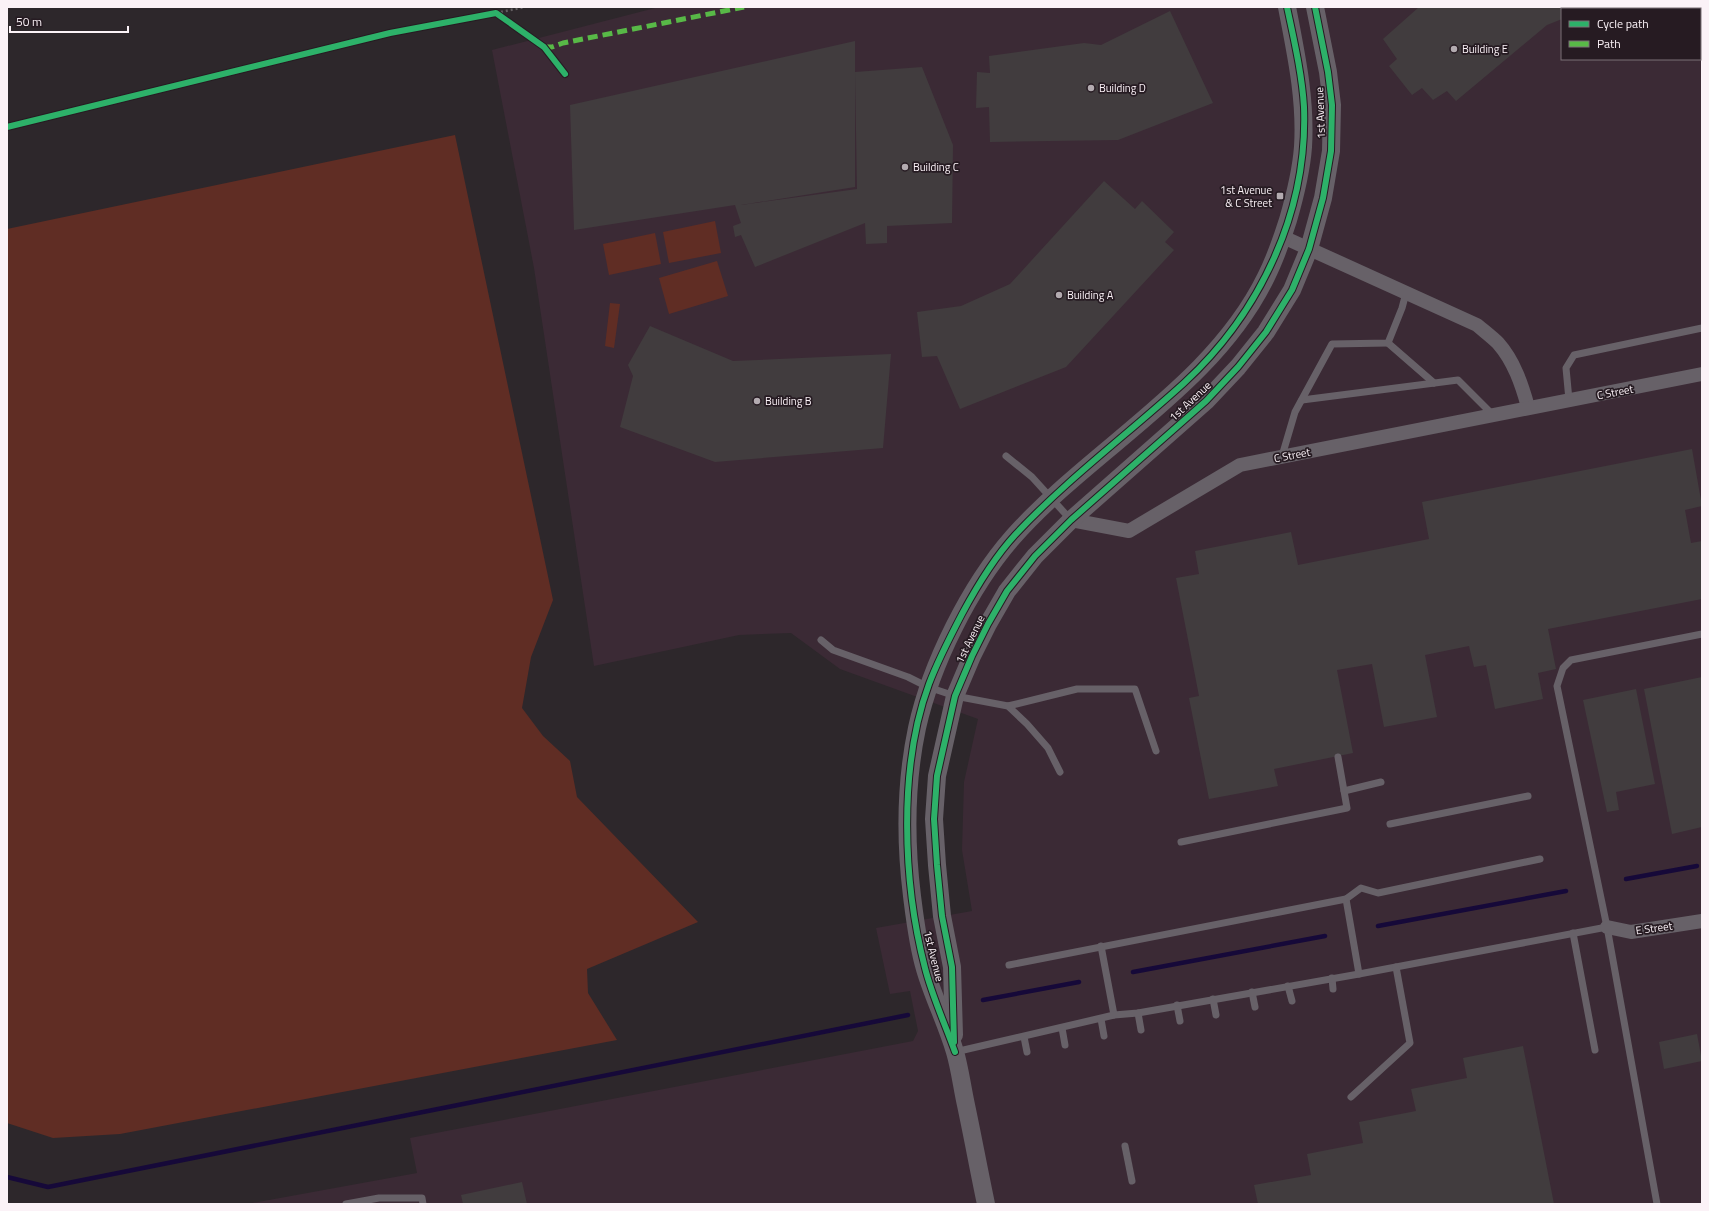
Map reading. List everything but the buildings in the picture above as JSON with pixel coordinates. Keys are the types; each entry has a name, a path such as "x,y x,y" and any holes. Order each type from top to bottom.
{"street":[{"name":"1st Avenue","path":"986,1204 955,1052 925,969 915,921 908,865 906,820 910,771 917,728 928,686 946,644 983,575 1014,537 1051,499 1186,381 1217,348 1242,316 1266,277 1283,236 1298,183 1303,149 1304,107 1298,62 1287,7"},
{"name":"1st Avenue","path":"955,1052 952,966 942,916 934,818 937,776 955,696 972,656 1007,591 1035,556 1071,520 1206,402 1238,367 1266,332 1292,290 1309,249 1323,198 1331,151 1332,105 1328,72 1315,7"},
{"path":"1283,236 1477,325 1499,344 1513,365 1523,388 1528,407"},
{"name":"C Street","path":"1071,520 1129,531 1240,465 1492,414 1702,374"},
{"name":"E Street","path":"1607,927 1631,932 1702,921"}],"lane":[{"path":"1388,343 1402,308 1406,293"},
{"path":"1569,400 1566,368 1574,355 1702,328"},
{"path":"1282,456 1295,412 1332,344 1388,343 1434,383"},
{"path":"1302,400 1458,380 1492,414"},
{"path":"1006,456 1032,478 1071,520"},
{"path":"1657,1204 1607,927 1557,686 1563,668 1571,660 1702,634"},
{"path":"821,640 833,650 955,696 1008,706 1077,689 1135,689 1156,752"},
{"path":"1008,706 1027,724 1048,748 1060,772"},
{"path":"1181,842 1346,808 1338,756"},
{"path":"1344,791 1381,782"},
{"path":"1390,824 1528,796"},
{"path":"1009,965 1346,899 1361,888 1378,893 1540,858"},
{"path":"1346,899 1359,974"},
{"path":"955,1052 1114,1016 1359,974 1607,927"},
{"path":"1573,933 1595,1050"},
{"path":"1101,946 1114,1016"},
{"path":"1351,1097 1410,1043 1396,967"},
{"path":"1332,978 1333,989"},
{"path":"1288,986 1292,1001"},
{"path":"1252,992 1255,1007"},
{"path":"1213,999 1216,1015"},
{"path":"1177,1006 1180,1021"},
{"path":"1138,1013 1141,1030"},
{"path":"1101,1019 1104,1036"},
{"path":"1062,1028 1065,1045"},
{"path":"1024,1037 1027,1052"},
{"path":"1125,1146 1132,1181"},
{"path":"346,1204 379,1198 423,1201"}],"path":[{"path":"488,15 525,7"},
{"path":"496,13 502,18"}],"shaded area":[{"path":"659,7 1702,7 1702,1204 247,1204 417,1173 410,1138 913,1041 918,1031 910,991 890,994 876,928 972,911 962,850 964,782 978,719 840,669 791,633 739,635 594,666 534,268 492,50"},
{"path":"455,135 553,600 531,657 522,708 543,736 570,761 577,797 698,922 587,969 588,993 617,1040 120,1134 53,1138 7,1123 7,229"},
{"path":"715,221 721,253 669,263 663,232"},
{"path":"655,233 661,264 609,275 603,244"},
{"path":"717,261 728,296 669,314 659,278"},
{"path":"610,303 620,304 614,348 605,346"}],"waterway":[{"path":"1626,879 1697,866"},
{"path":"1378,926 1566,891"},
{"path":"1133,972 1325,936"},
{"path":"983,1000 1079,982"},
{"path":"7,1177 48,1187 908,1015"}],"marked path":[{"path":"544,47 552,47 563,43 744,7"}],"cycle path":[{"path":"955,1052 935,1000 925,968 912,900 908,863 908,788 912,752 919,717 929,684 944,649 968,604 986,573 1007,544 1055,495 1184,383 1211,355 1235,325 1256,293 1274,258 1288,222 1298,185 1303,146 1303,95 1287,7"},
{"path":"954,1042 952,967 942,916 934,819 937,776 955,696 972,656 988,624 1007,591 1035,556 1071,520 1206,401 1238,367 1266,332 1292,290 1309,249 1323,198 1331,151 1332,105 1328,72 1315,7"},
{"path":"7,127 390,33 496,13 544,47 565,74"}],"place":[{"name":"Building E","path":"1454,49"},
{"name":"Building D","path":"1091,88"},
{"name":"Building C","path":"905,167"},
{"name":"1st Avenue & C Street","path":"1280,196"},
{"name":"Building A","path":"1059,295"},
{"name":"Building B","path":"757,401"}]}
